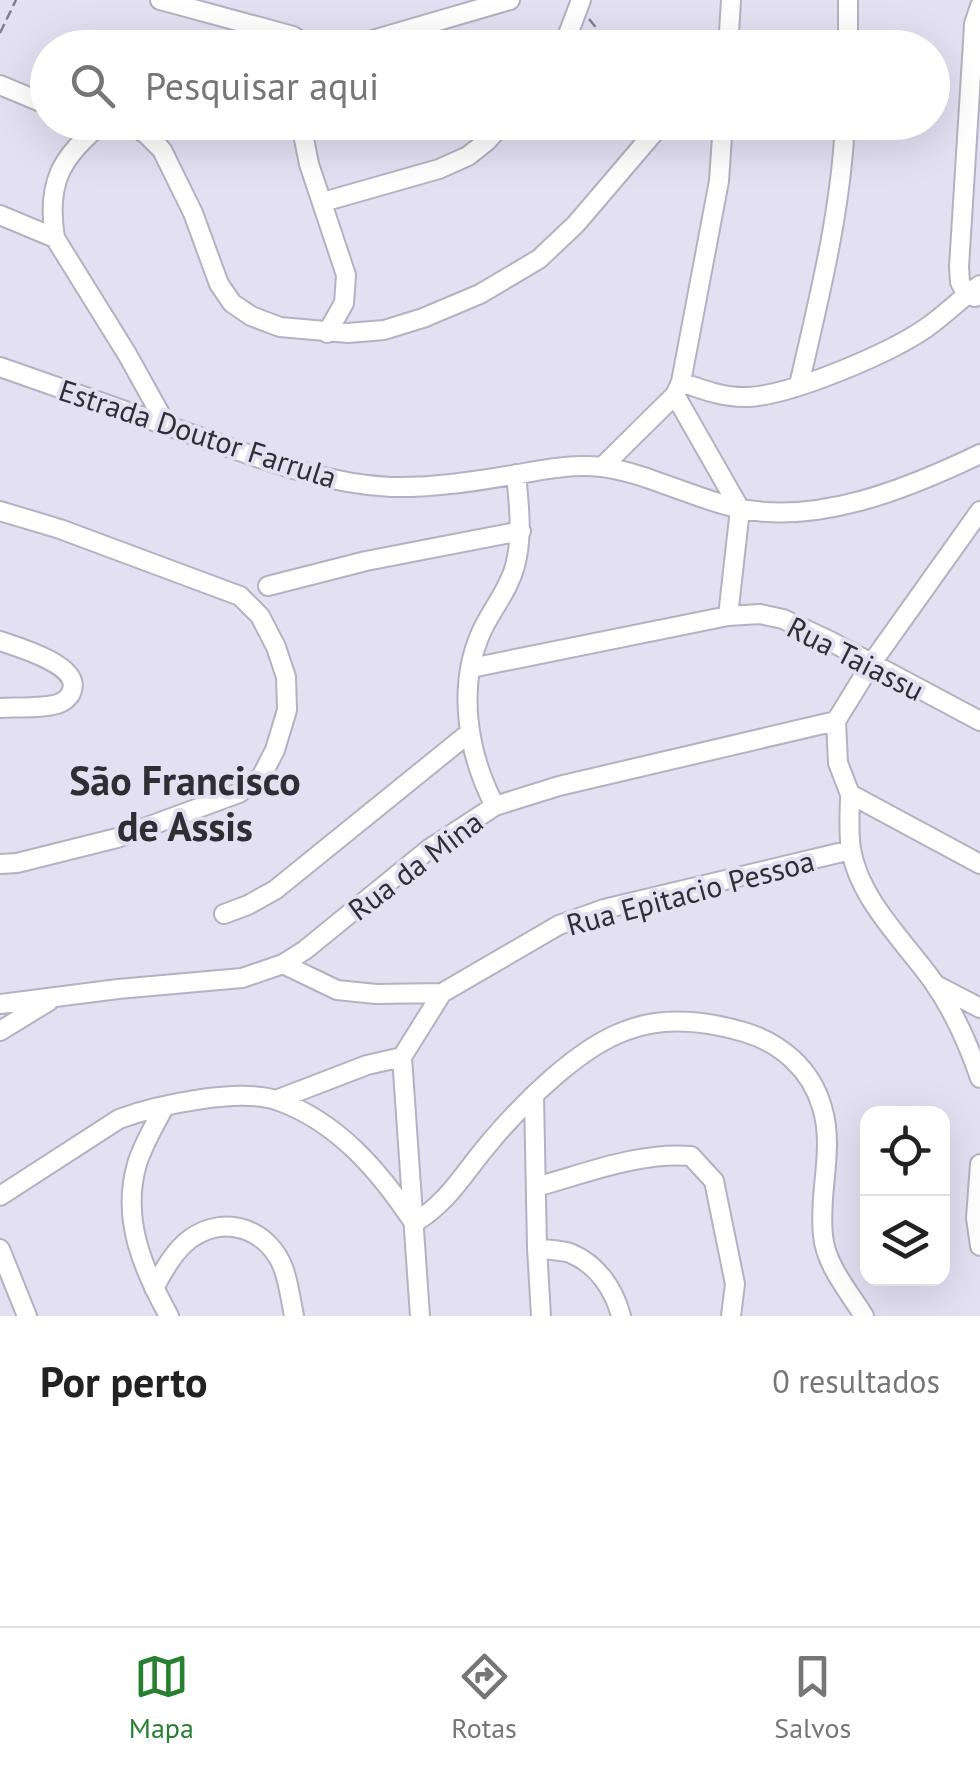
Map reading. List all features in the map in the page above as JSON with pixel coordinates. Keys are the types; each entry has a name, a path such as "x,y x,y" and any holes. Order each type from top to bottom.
{"street":[{"path":"160,0 270,30"},
{"path":"225,0 232,20"},
{"path":"406,30 510,0"},
{"path":"728,30 731,0"},
{"path":"848,0 848,30"},
{"path":"568,30 581,3"},
{"path":"678,388 736,397 765,395 799,385 904,342 976,292 960,282 958,267 972,42 980,6"},
{"path":"0,85 30,98"},
{"path":"84,140 62,165 52,201 55,238 167,426"},
{"path":"152,140 162,150 193,212 219,284 232,302 250,316 280,327 327,333 384,330 423,318 480,294 539,260 576,224 648,140"},
{"path":"304,140 346,275 344,303 327,333"},
{"path":"323,202 439,169 468,156 488,140"},
{"path":"602,467 678,388 719,181 722,140"},
{"path":"799,385 838,204 844,140"},
{"path":"0,215 55,238"},
{"name":"Estrada Doutor Farrula","path":"0,368 293,470 345,482 390,486 431,486 558,467 602,467 740,509 791,514 899,488 980,454"},
{"path":"678,388 740,509 728,616"},
{"path":"495,806 482,780 470,733 467,692 480,635 514,568 520,531 516,474"},
{"path":"0,510 240,596 260,616 286,677 286,710 275,750 262,777 238,793 118,838 0,864"},
{"path":"980,510 871,664 836,721 838,763 850,794 851,850 862,880 875,904 935,984 980,1078"},
{"path":"268,586 520,531"},
{"name":"Rua Taiassu","path":"471,668 728,616 760,614 784,620 830,641 980,721"},
{"path":"0,641 62,668 69,674 72,689 66,699 56,704 0,708"},
{"name":"Rua da Mina","path":"0,1004 242,978 283,964 305,950 430,849 495,806 560,786 836,721"},
{"path":"224,914 275,890 470,733"},
{"path":"850,794 980,864"},
{"name":"Rua Epitacio Pessoa","path":"402,1057 442,993 559,924 604,909 851,850"},
{"path":"283,964 336,990 442,993"},
{"path":"935,984 980,1008"},
{"path":"0,1031 58,996"},
{"path":"414,1223 436,1210 488,1144 534,1096 598,1045 625,1031 652,1024 696,1021 724,1026 759,1036 784,1050 809,1076 822,1107 828,1144 822,1235 827,1254 864,1316"},
{"path":"276,1100 367,1065 402,1057 420,1316"},
{"path":"0,1196 120,1119 197,1100 232,1096 276,1100 324,1124 358,1152 388,1185 414,1223"},
{"path":"534,1096 541,1316"},
{"path":"164,1107 137,1163 132,1221 144,1268 168,1316"},
{"path":"536,1187 634,1160 671,1154 691,1156 714,1181 735,1284 731,1316"},
{"path":"980,1164 976,1218 980,1246"},
{"path":"154,1288 169,1261 188,1240 204,1230 238,1226 257,1234 271,1247 283,1268 294,1316"},
{"path":"537,1248 569,1253 591,1266 610,1285 621,1316"},
{"path":"0,1249 27,1316"}],"path":[{"path":"0,33 16,0"},
{"path":"581,3 598,30"}],"district":[{"name":"São Francisco de Assis","path":"185,803"}]}
